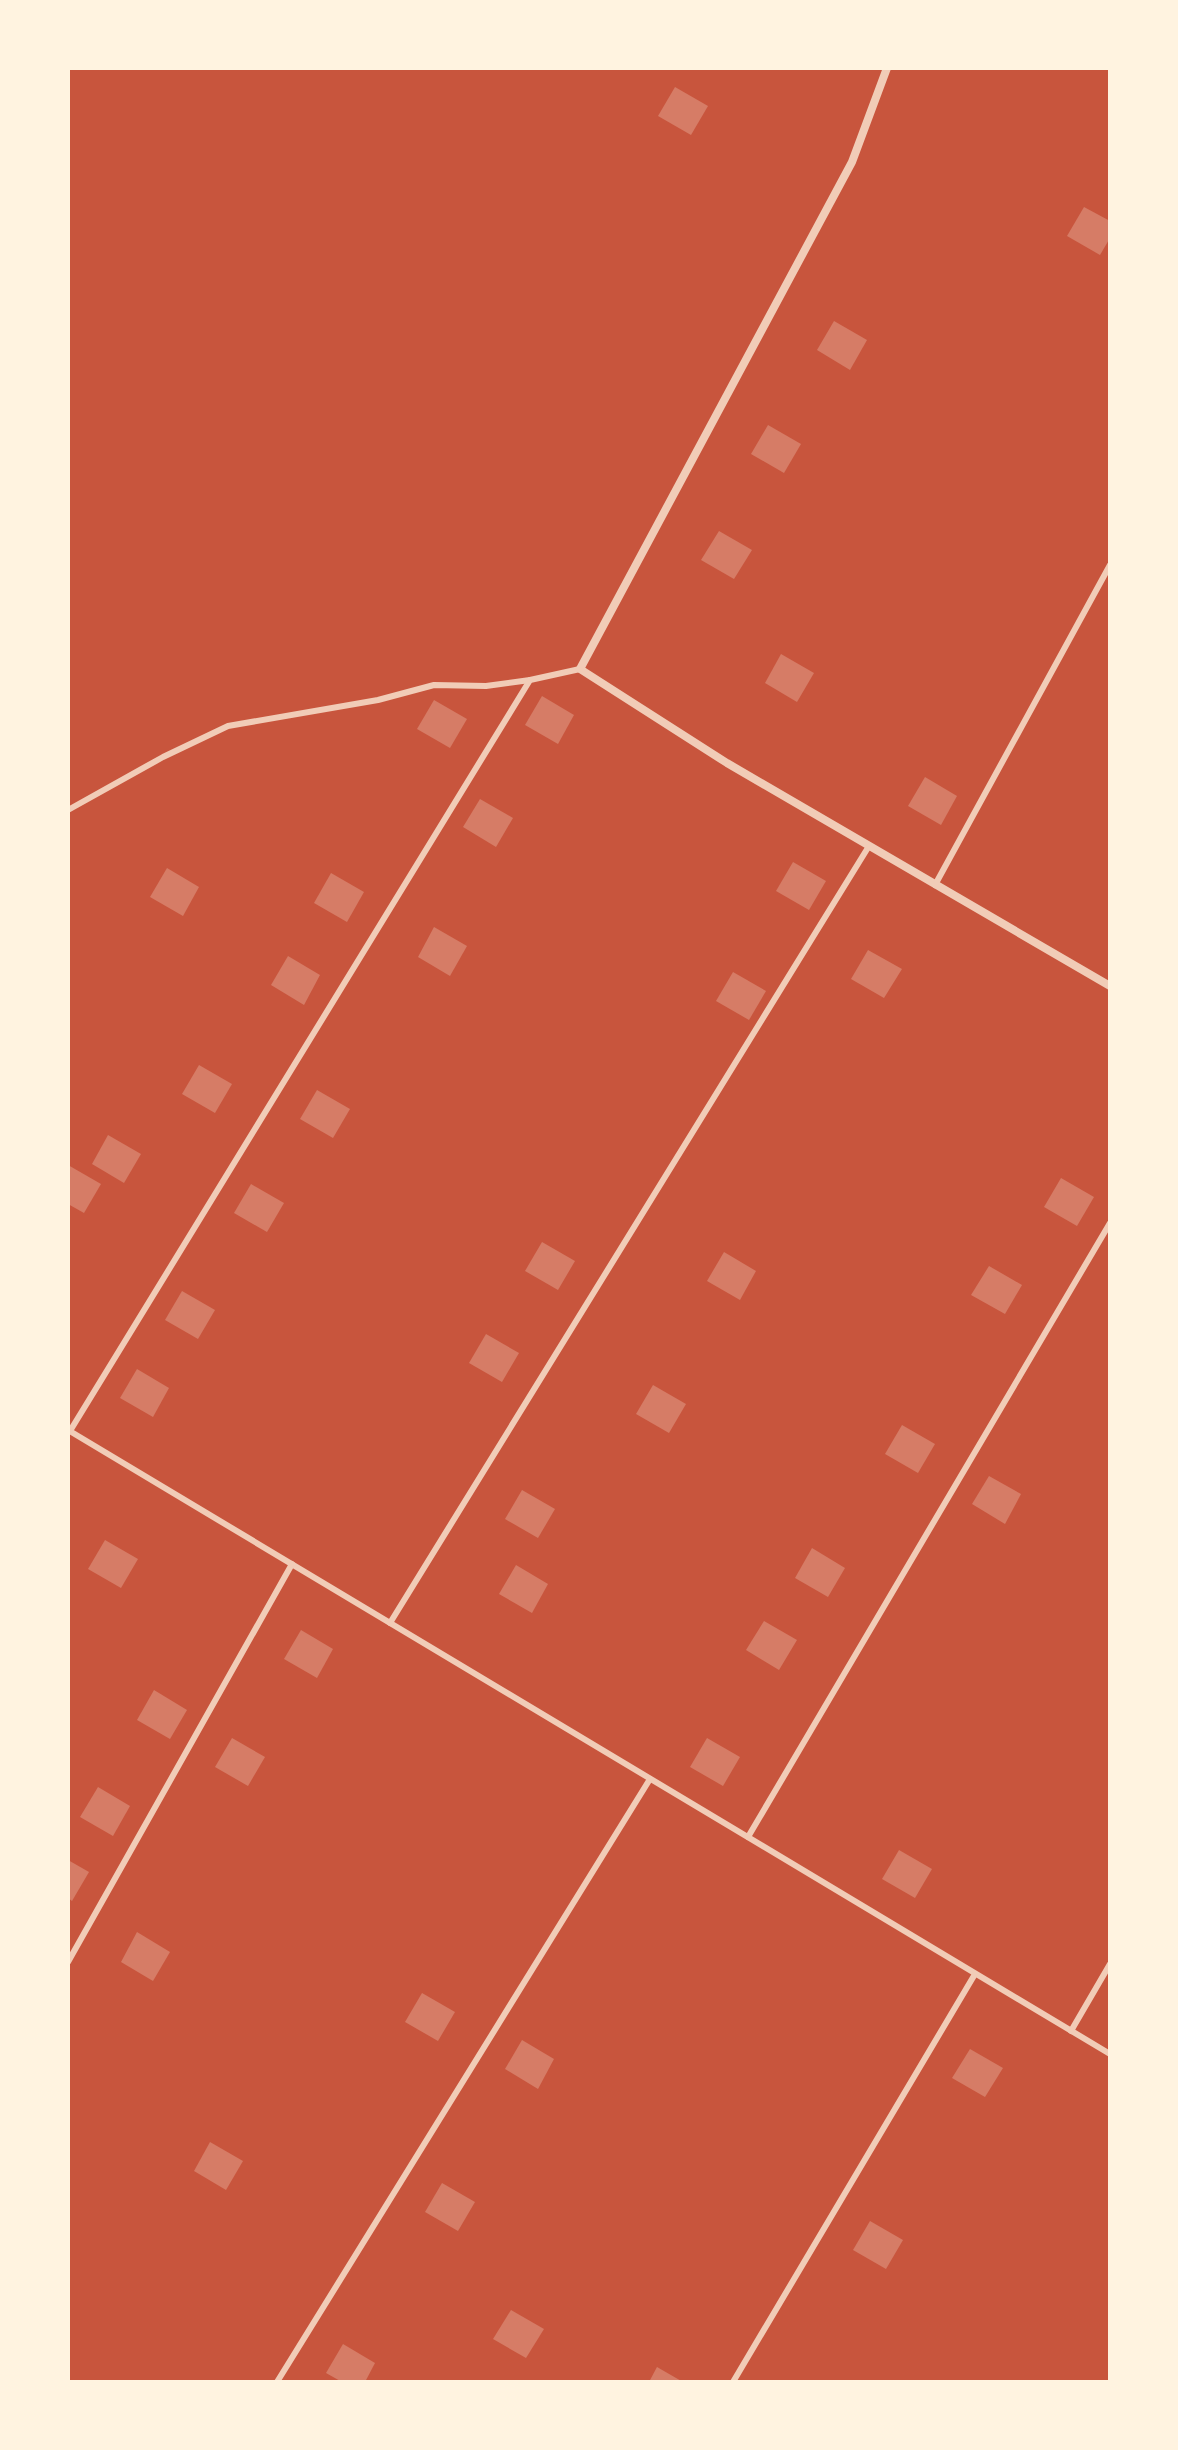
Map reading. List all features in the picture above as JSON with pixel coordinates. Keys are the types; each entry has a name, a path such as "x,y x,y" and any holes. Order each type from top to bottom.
{"street":[{"path":"887,68 852,162 580,669 727,763 1110,986"}],"lane":[{"path":"935,885 1110,565"},
{"path":"68,810 163,757 228,726 378,700 434,685 486,686 580,669"},
{"path":"530,680 69,1431 1110,2054"},
{"path":"390,1623 869,846"},
{"path":"748,1837 1110,1223"},
{"path":"68,1962 292,1564"},
{"path":"277,2382 650,1779"},
{"path":"1071,2031 1110,1964"},
{"path":"733,2382 975,1974"}],"building":[{"path":"675,87 708,106 691,135 658,116"},
{"path":"1084,207 1110,221 1110,238 1100,255 1067,236"},
{"path":"834,321 867,340 850,370 817,350"},
{"path":"768,425 801,444 784,473 751,454"},
{"path":"719,531 752,550 734,579 701,560"},
{"path":"781,654 814,673 797,702 765,683"},
{"path":"542,696 574,715 558,744 525,725"},
{"path":"434,700 467,719 450,748 417,729"},
{"path":"925,777 957,796 941,825 908,806"},
{"path":"480,799 513,818 496,847 463,827"},
{"path":"793,862 826,881 809,910 776,891"},
{"path":"167,868 199,887 183,916 150,897"},
{"path":"331,873 364,892 347,922 314,903"},
{"path":"434,927 467,946 450,976 418,957"},
{"path":"868,950 902,969 884,998 851,979"},
{"path":"288,956 320,975 304,1005 271,985"},
{"path":"733,972 766,991 749,1020 716,1001"},
{"path":"199,1065 232,1084 215,1113 182,1094"},
{"path":"317,1090 350,1109 333,1138 300,1119"},
{"path":"108,1135 141,1154 124,1183 92,1164"},
{"path":"68,1165 101,1184 84,1213 68,1204"},
{"path":"1061,1178 1094,1197 1077,1226 1044,1207"},
{"path":"251,1184 284,1203 267,1232 234,1213"},
{"path":"542,1242 575,1261 558,1290 525,1271"},
{"path":"724,1252 756,1271 740,1300 707,1281"},
{"path":"989,1266 1022,1285 1005,1314 971,1295"},
{"path":"182,1291 215,1310 198,1339 165,1320"},
{"path":"486,1334 519,1353 502,1382 469,1363"},
{"path":"137,1369 169,1388 153,1417 120,1398"},
{"path":"653,1385 686,1404 669,1433 636,1414"},
{"path":"902,1425 935,1444 918,1473 885,1454"},
{"path":"989,1476 1021,1494 1005,1524 972,1504"},
{"path":"522,1490 555,1509 538,1538 505,1519"},
{"path":"105,1540 138,1559 121,1588 88,1569"},
{"path":"812,1548 845,1568 828,1597 795,1578"},
{"path":"516,1565 548,1584 532,1613 499,1594"},
{"path":"764,1621 797,1640 779,1670 746,1650"},
{"path":"301,1630 333,1649 317,1678 284,1659"},
{"path":"154,1690 187,1710 170,1739 137,1720"},
{"path":"232,1738 265,1757 248,1786 215,1767"},
{"path":"707,1738 740,1757 723,1786 690,1767"},
{"path":"98,1787 130,1806 113,1836 80,1817"},
{"path":"899,1850 932,1869 915,1898 882,1879"},
{"path":"68,1860 89,1872 72,1901 68,1898"},
{"path":"137,1932 170,1952 153,1981 121,1962"},
{"path":"422,1993 455,2012 438,2041 405,2022"},
{"path":"522,2040 554,2059 538,2089 505,2069"},
{"path":"970,2049 1003,2068 985,2097 952,2078"},
{"path":"210,2142 243,2161 226,2190 194,2171"},
{"path":"442,2183 475,2202 458,2231 425,2212"},
{"path":"870,2221 903,2240 886,2269 853,2250"},
{"path":"511,2310 544,2329 526,2358 493,2339"},
{"path":"343,2344 375,2363 365,2382 342,2382 326,2373"},
{"path":"657,2367 683,2382 649,2382"}]}
